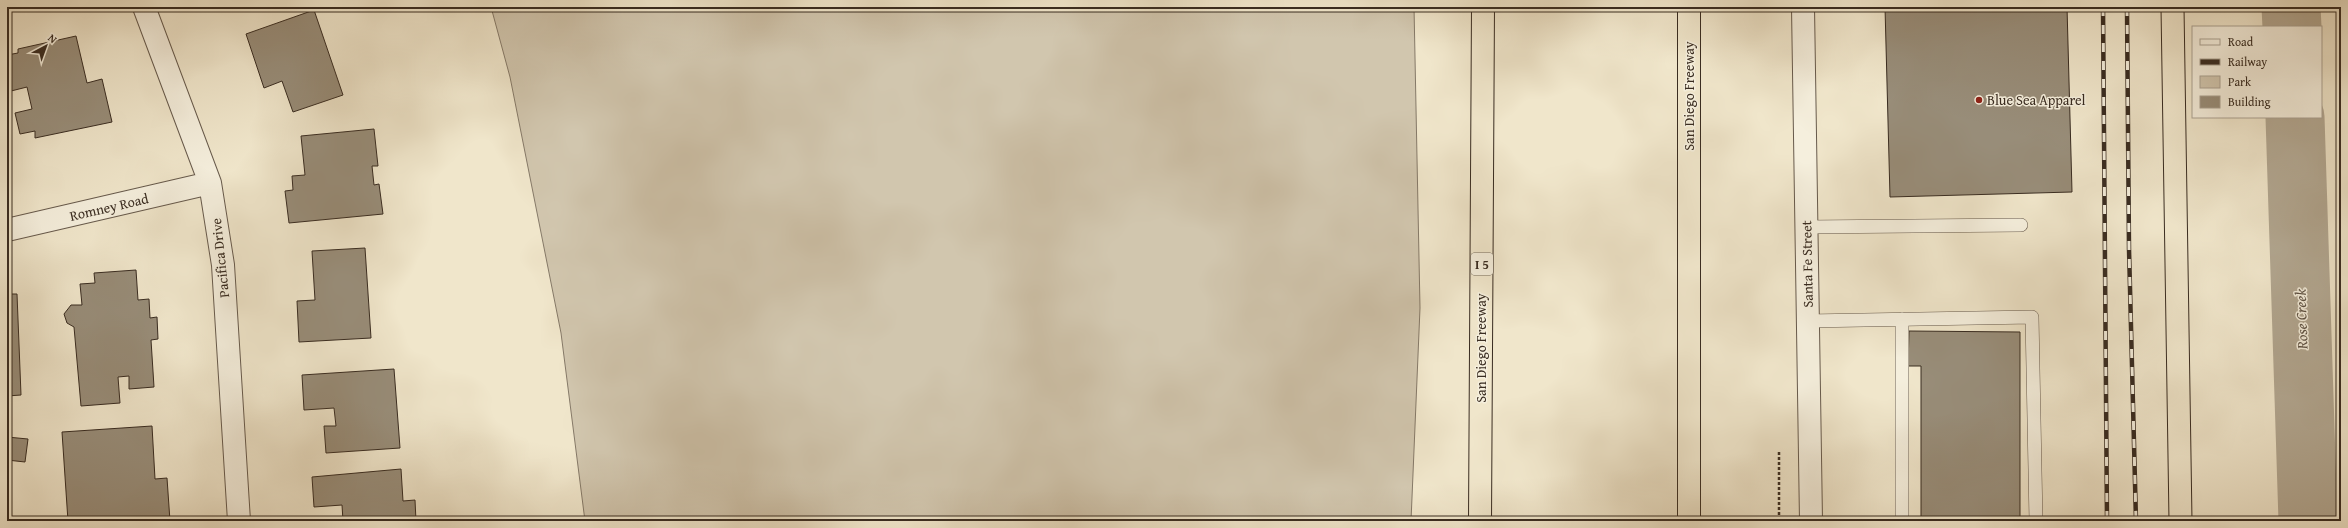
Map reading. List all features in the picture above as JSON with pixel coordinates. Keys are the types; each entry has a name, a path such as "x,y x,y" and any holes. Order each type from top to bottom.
{"highway":[{"name":"San Diego Freeway","path":"1480,521 1483,7"},
{"name":"San Diego Freeway","path":"1689,7 1689,521"}],"street":[{"name":"Pacifica Drive","path":"144,7 210,183 223,265 239,521"},
{"name":"Santa Fe Street","path":"1803,7 1810,521"},
{"name":"Romney Road","path":"7,230 210,183"}],"lane":[{"path":"1806,227 2021,225"},
{"path":"1808,321 2032,317 2036,521"},
{"path":"1902,319 1902,521"}],"green space":[{"path":"491,7 1414,7 1420,308 1411,521 585,521 561,333 510,77"}],"building":[{"name":"Blue Sea Apparel","path":"1885,7 2067,7 2072,192 1890,197"},
{"path":"314,10 343,95 293,112 282,81 264,88 246,34"},
{"path":"76,36 87,83 102,79 112,122 35,138 35,131 20,134 15,113 32,109 27,87 7,92 7,55 18,53 18,49"},
{"path":"374,129 378,166 372,166 374,185 379,184 383,214 289,223 285,191 293,190 292,176 305,175 301,136"},
{"path":"365,248 371,338 299,342 297,301 315,300 312,251"},
{"path":"136,270 138,300 149,299 150,318 157,317 158,339 151,340 154,387 129,389 129,376 118,377 120,403 81,406 74,327 67,323 64,314 71,305 82,305 80,284 95,283 94,273"},
{"path":"7,294 17,294 21,395 7,396"},
{"path":"1909,331 2020,332 2020,521 1921,521 1921,366 1908,366"},
{"path":"394,369 400,448 326,453 324,426 336,426 334,408 304,410 302,375"},
{"path":"152,426 155,479 167,478 170,521 68,521 62,432"},
{"path":"7,437 28,439 25,462 7,460"},
{"path":"401,469 403,501 415,500 416,521 343,521 342,505 314,507 312,477"}],"waterway":[{"name":"Rose Creek","path":"2291,7 2292,26"},
{"name":"Rose Creek","path":"2295,118 2308,521"}],"tram line":[{"path":"2161,7 2169,521"},
{"path":"2184,7 2192,521"}],"railway":[{"path":"2103,7 2107,521"},
{"path":"2127,7 2129,249 2136,521"}],"place":[{"name":"Blue Sea Apparel","path":"1979,100"}]}
